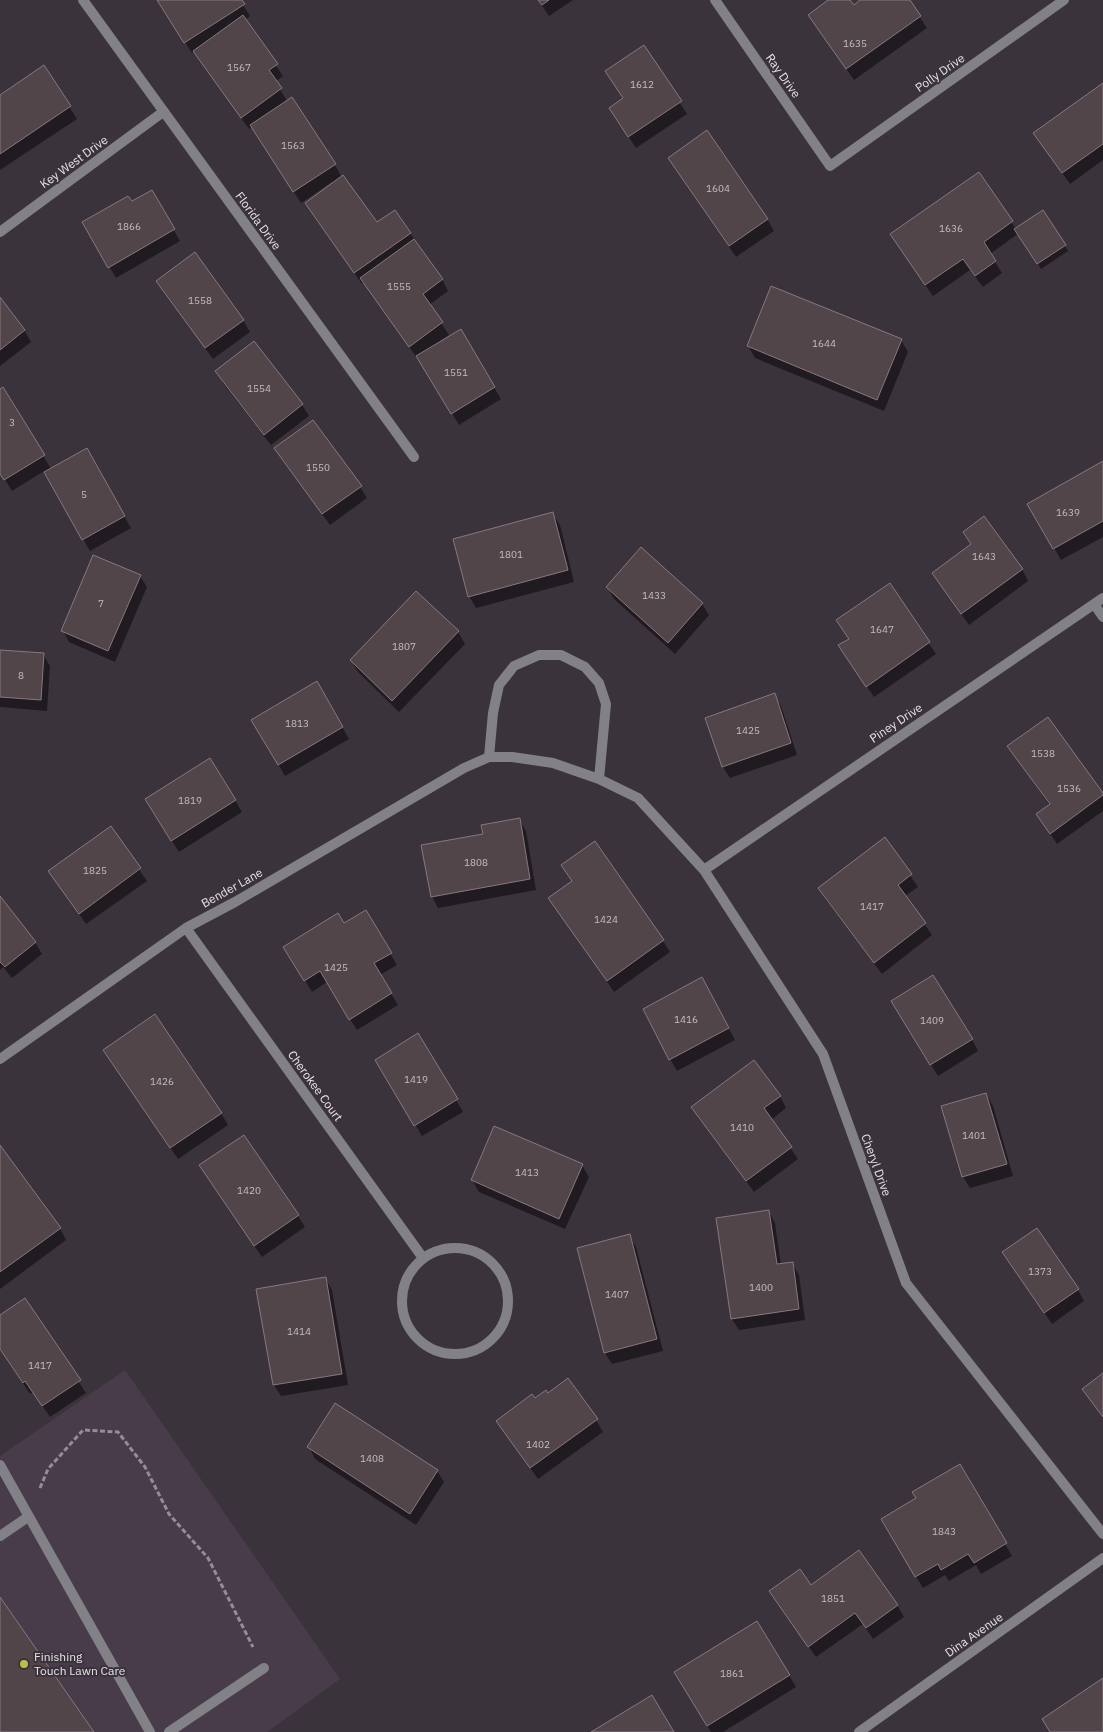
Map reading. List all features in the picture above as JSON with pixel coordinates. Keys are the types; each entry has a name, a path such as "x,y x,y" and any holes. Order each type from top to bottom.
{"street":[{"name":"Florida Drive","path":"83,0 414,457"},
{"name":"Ray Drive","path":"715,0 830,166"},
{"name":"Polly Drive","path":"830,166 1064,0"},
{"name":"Key West Drive","path":"0,232 163,112"},
{"name":"Piney Drive","path":"704,870 1103,598"},
{"path":"1094,604 1103,617"},
{"path":"489,757 492,713 499,685 514,666 538,655 561,655 585,667 599,683 606,704 599,779"},
{"name":"Bender Lane","path":"0,1059 186,928 243,897 464,768 489,757 512,757 553,763 599,779 638,798"},
{"name":"Cheryl Drive","path":"638,798 704,870 823,1054 906,1282 1103,1534"},
{"name":"Cherokee Court","path":"186,928 423,1258"},
{"path":"460,1247 479,1253 495,1264 505,1281 508,1300 505,1320 494,1336 479,1349 460,1354 441,1352 423,1344 410,1329 403,1310 403,1291 410,1272 423,1258 440,1249 460,1247"},
{"path":"0,1465 150,1732"},
{"path":"0,1536 28,1517"},
{"name":"Dina Avenue","path":"859,1732 1103,1558"},
{"path":"169,1732 264,1668"}],"path":[{"path":"28,1517 48,1469 83,1430 118,1432 145,1467 169,1514 208,1558 264,1668"}],"shaded area":[{"path":"125,1370 340,1679 267,1732 0,1732 0,1456"}],"building":[{"path":"157,0 242,0 245,4 184,43"},
{"path":"538,0 549,0 542,5"},
{"path":"828,0 850,0 854,5 860,0 910,0 921,16 846,69 808,15"},
{"path":"243,15 278,64 269,70 282,88 241,118 193,51"},
{"path":"644,45 682,101 628,137 609,108 623,98 605,71"},
{"path":"44,65 71,106 0,154 0,95"},
{"path":"1103,83 1103,144 1062,173 1033,133"},
{"path":"292,97 336,164 293,192 250,125"},
{"path":"707,130 768,219 729,246 668,158"},
{"path":"979,172 1013,221 984,242 996,261 975,276 963,259 925,285 890,234"},
{"path":"343,175 377,222 395,210 411,233 354,273 305,203"},
{"path":"152,190 175,229 108,268 82,222 128,196 132,201"},
{"path":"1043,210 1066,245 1037,264 1014,229"},
{"path":"414,239 443,279 423,294 443,322 409,347 360,278"},
{"path":"195,252 244,320 205,348 156,281"},
{"path":"771,286 902,339 877,400 747,346"},
{"path":"0,297 25,330 0,350"},
{"path":"461,329 495,387 451,414 416,356"},
{"path":"254,341 303,404 264,435 215,371"},
{"path":"3,387 45,455 4,480 0,474 0,389"},
{"path":"313,420 362,486 322,514 274,448"},
{"path":"87,448 125,516 82,540 44,472"},
{"path":"1103,461 1103,521 1053,549 1027,504"},
{"path":"553,512 568,570 468,597 453,539"},
{"path":"984,516 1023,569 961,614 932,573 971,544 963,532"},
{"path":"641,547 703,603 668,643 606,587"},
{"path":"93,555 141,575 108,651 61,631"},
{"path":"890,583 930,642 866,687 838,645 849,639 836,620"},
{"path":"416,591 459,631 392,701 350,660"},
{"path":"0,650 44,653 41,700 0,697"},
{"path":"317,681 343,727 278,765 251,720"},
{"path":"775,693 791,743 722,767 705,718"},
{"path":"1048,717 1103,793 1103,795 1050,834 1036,814 1050,804 1007,746"},
{"path":"210,758 236,800 171,841 145,799"},
{"path":"520,818 530,879 431,897 421,845 483,834 481,825"},
{"path":"111,826 141,868 79,914 48,871"},
{"path":"885,837 912,874 898,885 926,923 874,963 818,888"},
{"path":"595,841 664,940 607,981 548,898 572,881 561,865"},
{"path":"0,896 36,942 5,967 0,962"},
{"path":"366,910 392,953 374,963 392,993 349,1020 320,971 304,981 283,947 338,913 344,923"},
{"path":"933,975 973,1039 930,1065 891,1001"},
{"path":"702,977 729,1028 669,1060 643,1009"},
{"path":"155,1014 222,1113 170,1148 103,1050"},
{"path":"418,1033 458,1099 414,1126 375,1060"},
{"path":"754,1060 781,1096 764,1108 792,1147 746,1181 691,1107"},
{"path":"986,1093 1007,1164 962,1177 941,1106"},
{"path":"494,1126 583,1164 559,1219 471,1180"},
{"path":"244,1135 299,1215 254,1246 199,1165"},
{"path":"0,1145 61,1228 0,1272"},
{"path":"769,1210 777,1264 793,1262 799,1309 731,1319 716,1218"},
{"path":"1037,1228 1079,1289 1044,1313 1002,1252"},
{"path":"630,1234 657,1339 604,1353 577,1248"},
{"path":"326,1277 342,1374 273,1385 256,1289"},
{"path":"25,1298 81,1380 42,1406 25,1381 23,1383 0,1349 0,1315"},
{"path":"1103,1373 1103,1417 1082,1389"},
{"path":"568,1378 598,1419 530,1468 496,1421 532,1394 535,1398 546,1390 548,1393"},
{"path":"335,1403 438,1470 410,1514 307,1447"},
{"path":"960,1464 1007,1543 974,1563 968,1554 941,1570 938,1564 915,1577 881,1519 916,1498 912,1492"},
{"path":"859,1550 898,1605 866,1628 855,1613 808,1647 769,1591 800,1569 811,1585"},
{"name":"Finishing Touch Lawn Care","path":"0,1597 94,1732 0,1732"},
{"path":"757,1621 790,1675 707,1726 674,1672"},
{"path":"1103,1678 1103,1732 1050,1732 1042,1719"},
{"path":"652,1695 674,1732 591,1732"}],"place":[{"name":"Finishing Touch Lawn Care","path":"24,1664"}]}
